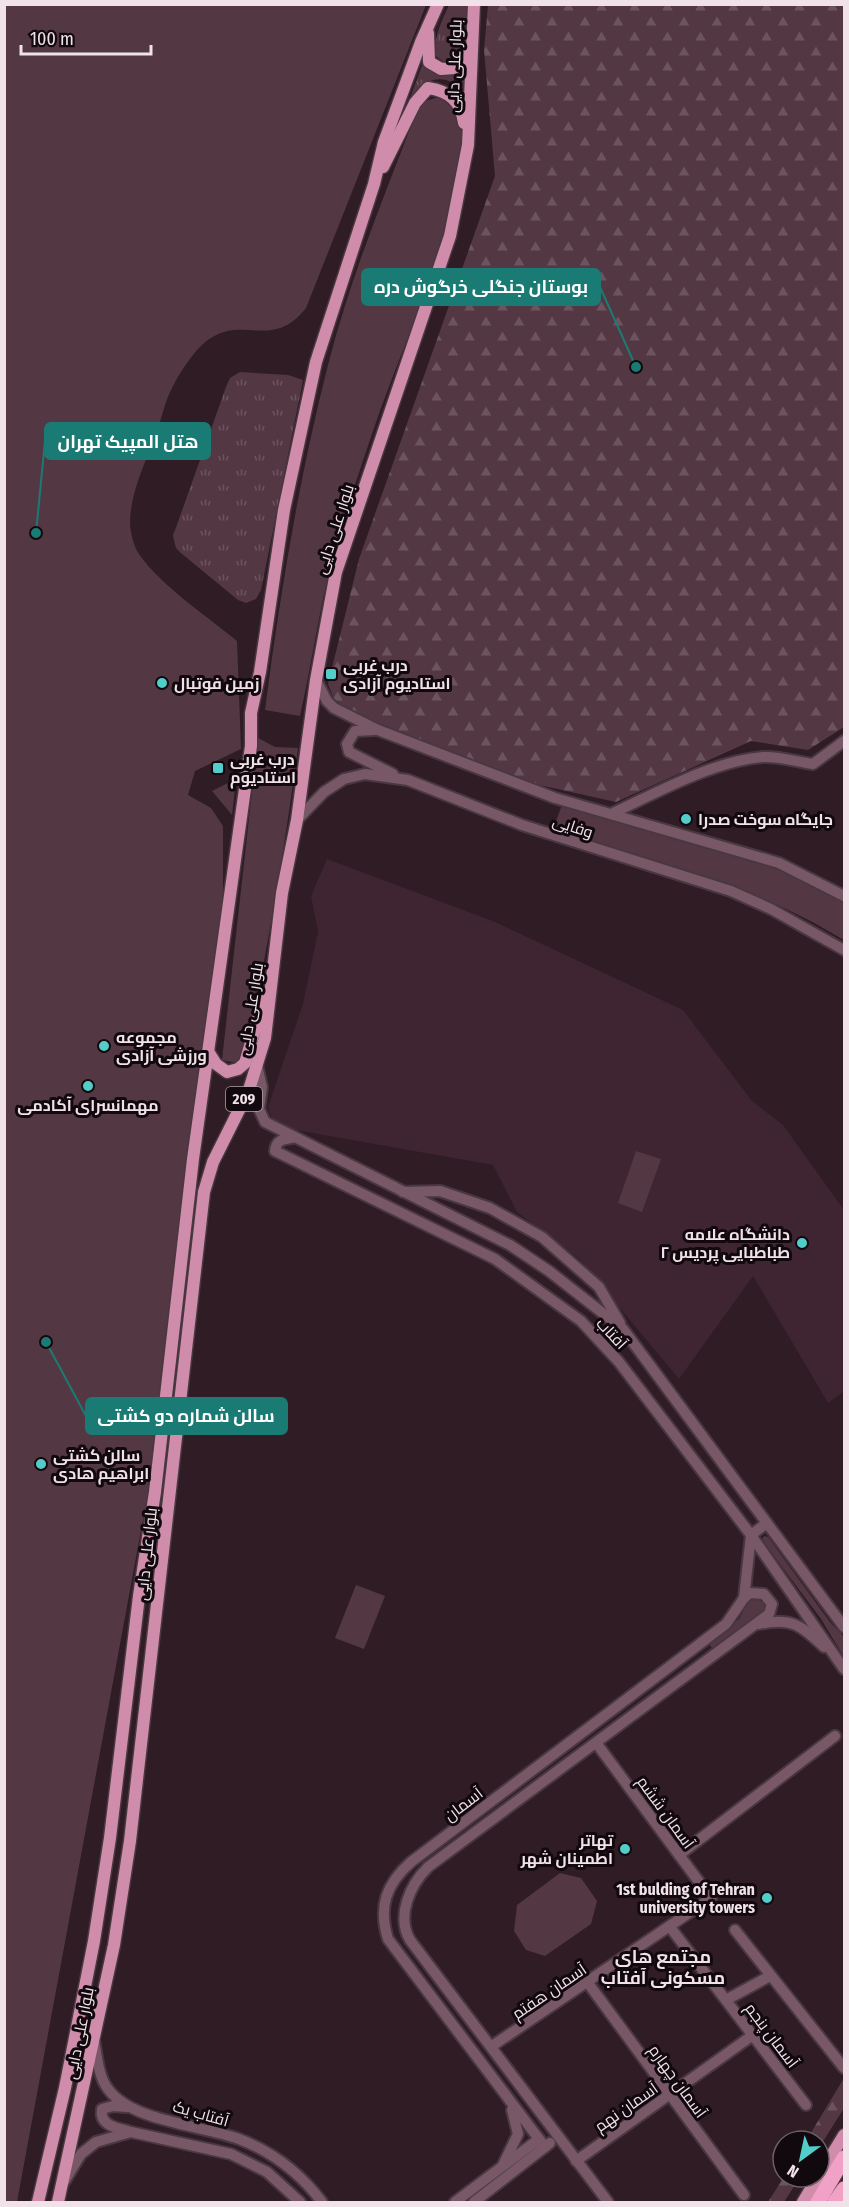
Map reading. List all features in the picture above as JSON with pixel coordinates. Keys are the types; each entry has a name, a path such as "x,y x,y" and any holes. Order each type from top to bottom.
{"highway":[{"path":"818,2202 844,2158"},
{"path":"835,2202 844,2189"}],"main road":[{"name":"بلوار علی دایی","path":"38,2202 65,2088 94,1941 108,1850 139,1596 155,1492 193,1159 251,746 251,712 260,672 284,510 316,362 374,184 384,142 438,4"},
{"name":"بلوار علی دایی","path":"58,2202 114,1945 130,1841 204,1192 213,1162 249,1090 265,1038 282,893 297,820 316,680 336,572 450,236 468,145 474,4"},
{"path":"428,29 429,62 441,69 455,68 472,48"},
{"path":"374,184 415,103 428,88 451,96 459,104 468,145"},
{"path":"209,1053 216,1064 227,1072 238,1069 245,1063 274,963"},
{"path":"831,2156 844,2134"},
{"path":"803,2202 811,2189"}],"street":[{"name":"وفایی","path":"316,680 327,701 334,708 378,730 523,787 779,863 844,896"},
{"path":"378,730 355,731 347,744 349,752 358,759 408,780"},
{"path":"611,814 667,788 723,767 764,757 813,764 844,741"},
{"name":"وفایی","path":"297,820 324,792 344,779 365,774 408,780 522,825 731,891 780,913 844,950"},
{"name":"آفتاب","path":"257,1065 262,1087 259,1109 265,1122 292,1138 510,1245 549,1271 624,1331 844,1627"},
{"name":"آفتاب","path":"292,1138 282,1139 276,1145 275,1151 495,1259 581,1321 619,1362 751,1535 842,1664"},
{"path":"400,1192 440,1191 490,1208 543,1237 599,1287 624,1331"},
{"path":"751,1535 767,1523"},
{"name":"آسمان","path":"542,2143 388,1939 383,1917 386,1891 393,1880 411,1862 713,1635 734,1616 744,1598 751,1535"},
{"path":"744,1598 758,1592 771,1601 769,1614 759,1624"},
{"path":"759,1624 785,1621 801,1627 842,1664"},
{"name":"آسمان","path":"608,2202 405,1932 404,1916 410,1892 428,1867 759,1624"},
{"path":"679,1855 835,1736"},
{"name":"آسمان ششم","path":"597,1744 711,1898"},
{"name":"آسمان هفتم","path":"492,2046 711,1898"},
{"name":"آسمان پنجم","path":"670,1927 806,2105"},
{"path":"735,1930 844,2068"},
{"path":"726,2000 770,1976"},
{"name":"آسمان چهارم","path":"588,1983 744,2196"},
{"name":"آسمان نهم","path":"576,2161 753,2035"},
{"name":"آفتاب یک","path":"94,2040 107,2088 120,2101 132,2107 239,2139 279,2158 322,2202"},
{"path":"501,2167 518,2134 517,2122 508,2098"},
{"path":"131,2132 108,2125 100,2114 102,2109 113,2106 132,2107"},
{"name":"آفتاب یک","path":"63,2185 81,2154 96,2142 131,2132 231,2154 267,2172 300,2202"},
{"path":"454,2202 501,2167 542,2143 558,2137"},
{"path":"474,2202 542,2143"}],"shaded area":[{"path":"327,859 493,921 683,1010 752,1101 783,1125 844,1210 844,1391 828,1403 753,1276 679,1379 578,1258 517,1212 493,1165 290,1129 272,1120 268,1107 303,1004 318,931 311,896"}],"green space":[{"name":"مجموعه ورزشی آزادی","path":"5,5 426,5 306,308 294,320 282,327 270,330 223,332 200,347 175,382 165,404 133,499 131,532 136,549 144,561 197,610 237,641 241,749 195,771 188,795 211,808 223,826 223,926 186,1166 147,1498 17,2202 5,2202"},
{"path":"449,5 468,5 460,53 452,61 443,61 436,56 435,49 439,29"},
{"path":"488,5 844,5 844,727 808,750 751,741 616,802 526,782 351,712 334,699 328,684 359,559 495,176 484,50"},
{"path":"424,60 428,66 466,63 469,93 444,79 436,79 423,86 409,101"},
{"path":"438,97 449,105 457,116 462,135 458,178 450,215 342,526 324,596 300,716 265,710 299,493 337,333 369,237 417,111 426,101"},
{"path":"240,372 288,375 303,380 261,590 256,599 246,603 238,600 181,553 176,548 173,536 226,387 230,378"},
{"path":"258,738 275,747 298,748 278,885 256,1003 247,1041 237,1063 222,1060"},
{"path":"236,779 232,815 212,791"},
{"path":"562,805 767,865 811,884 844,903 844,940 775,904 739,889 666,863 553,829"},
{"path":"636,1151 661,1159 642,1212 618,1203"},
{"path":"764,1536 768,1537 830,1622 844,1637 844,1657 821,1619 762,1540"},
{"path":"356,1585 385,1596 364,1649 335,1638"},
{"path":"755,1598 764,1603 764,1611 712,1648 709,1644 739,1619 749,1601"},
{"path":"560,1873 581,1878 597,1901 591,1924 545,1956 526,1950 514,1931 517,1905"},
{"path":"844,2078 844,2108 831,2129 813,2129"},
{"path":"776,2189 792,2189 784,2202 768,2202"}],"place":[{"name":"بوستان جنگلی خرگوش دره","path":"636,367"},
{"name":"هتل المپیک تهران","path":"36,533"},
{"name":"درب غربی استادیوم آزادی","path":"331,674"},
{"name":"زمین فوتبال","path":"162,683"},
{"name":"درب غربی استادیوم","path":"218,768"},
{"name":"جایگاه سوخت صدرا","path":"686,819"},
{"name":"مجموعه ورزشی آزادی","path":"104,1046"},
{"name":"مهمانسرای آکادمی","path":"88,1086"},
{"name":"دانشگاه علامه طباطبایی پردیس ۲","path":"802,1243"},
{"name":"سالن شماره دو کشتی","path":"46,1342"},
{"name":"سالن کشتی ابراهیم هادی","path":"41,1464"},
{"name":"تهاتر اطمینان شهر","path":"625,1849"},
{"name":"1st bulding of Tehran university towers","path":"767,1898"}],"district":[{"name":"مجتمع های مسکونی آفتاب","path":"663,1967"}]}
